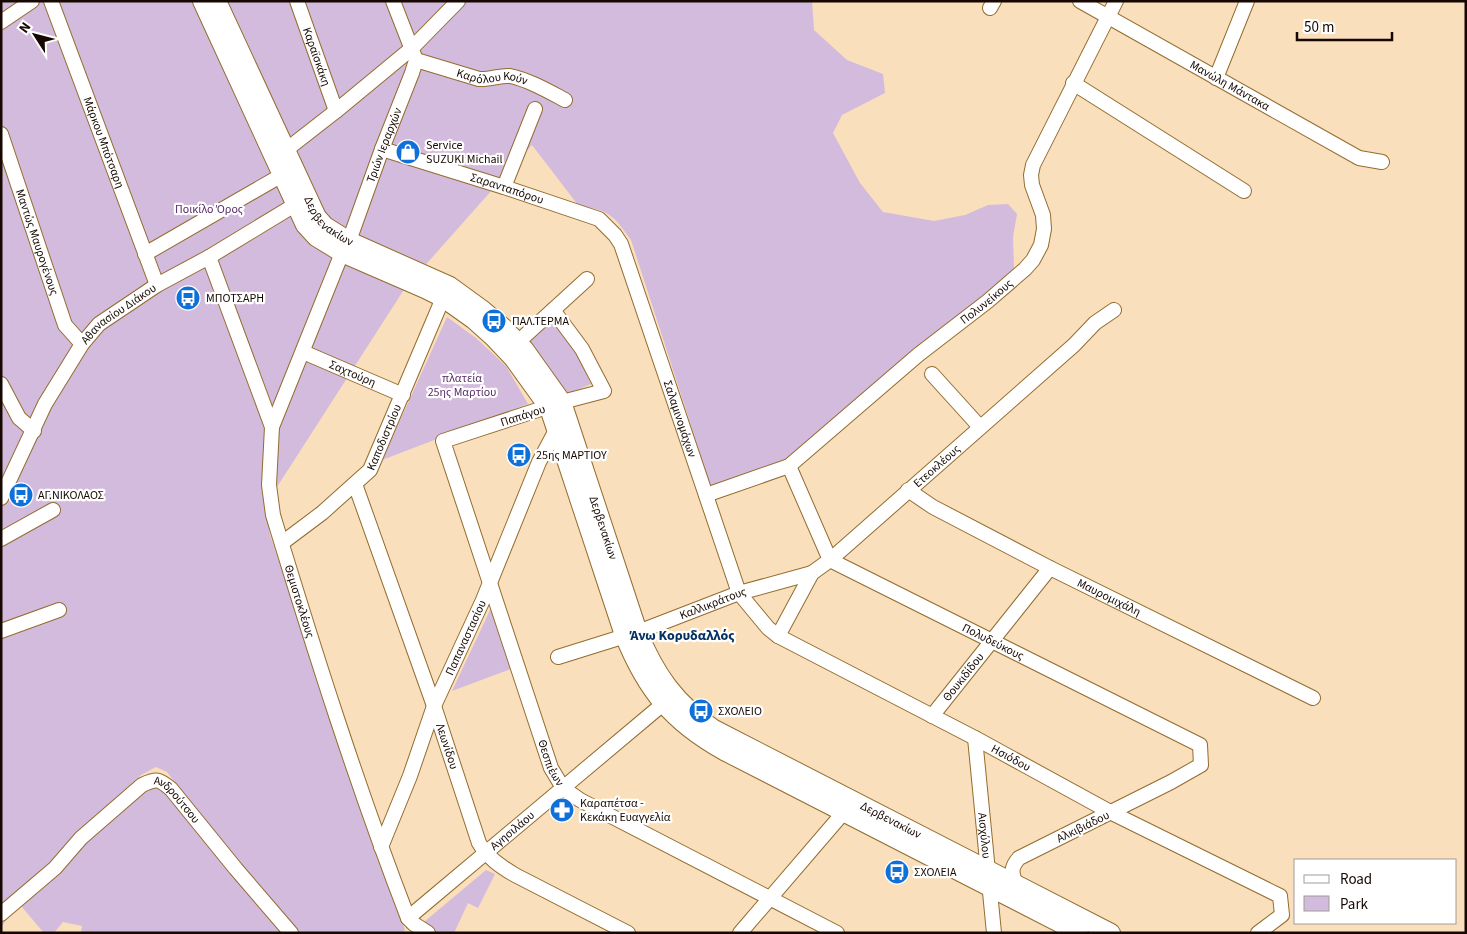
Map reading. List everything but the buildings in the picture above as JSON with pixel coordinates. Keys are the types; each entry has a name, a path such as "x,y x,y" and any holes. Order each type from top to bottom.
{"street":[{"path":"1,22 32,1"},
{"name":"Μάρκου Μπότσαρη","path":"51,1 157,285"},
{"name":"Δερβενακίων","path":"202,1 302,200 305,225 316,237 431,276 450,286 483,310 518,342 555,405 631,634 634,661 647,683 677,719 708,742 844,812 988,878 1016,884 1111,933"},
{"name":"Δερβενακίων","path":"217,1 286,150 288,172"},
{"name":"Καραϊσκάκη","path":"298,1 336,111"},
{"path":"394,1 414,54"},
{"path":"286,150 414,54 458,1"},
{"name":"Μανώλη Μάντακα","path":"1080,1 1359,158 1382,162"},
{"name":"Πολυνείκους","path":"706,495 789,466 918,355 988,301 1033,260 1041,244 1044,229 1043,215 1032,185 1033,165 1116,1"},
{"path":"1216,78 1248,1"},
{"name":"Καρόλου Κούν","path":"414,54 479,79 487,80 509,76 533,84 565,100"},
{"name":"Τριών Ιεραρχών","path":"272,427 345,247 412,73 414,54"},
{"path":"1073,84 1244,191"},
{"path":"504,187 535,109"},
{"name":"Μαντώς Μαυρογένους","path":"1,134 66,325 82,344"},
{"name":"Σαρανταπόρου","path":"382,149 599,219 621,244"},
{"path":"145,254 288,172"},
{"name":"Αθανασίου Διάκου","path":"1,498 45,404 82,344 99,324 157,285 209,257 302,200"},
{"name":"Σαλαμινομάχων","path":"621,244 739,593"},
{"name":"Δερβενακίων","path":"345,247 443,298 474,320 504,348 555,405 556,430 631,634 658,675 674,695 699,719 988,878 1079,933"},
{"name":"Θεμιστοκλέους","path":"209,257 272,427 269,485 273,514 381,847 408,918"},
{"path":"518,342 587,279"},
{"name":"Καποδιστρίου","path":"282,543 322,512 370,470 443,298"},
{"name":"Παπάγου","path":"444,441 604,391 582,349 553,310"},
{"name":"Ετεοκλέους","path":"778,636 812,573 830,560 1074,345 1096,323 1114,310"},
{"name":"Σαχτούρη","path":"303,352 403,395"},
{"path":"932,374 980,427"},
{"path":"1,384 19,418 34,431"},
{"name":"Παπαναστασίου","path":"381,847 410,776 434,706 483,600 539,462 556,430"},
{"name":"Θεσπιέων","path":"444,441 551,768 563,788 600,811 836,933"},
{"path":"789,466 830,560"},
{"name":"Λεωνίδου","path":"355,484 434,706 472,826 485,853 515,875 628,933"},
{"name":"Μαυρομιχάλη","path":"908,490 933,506 1050,568 1313,698"},
{"path":"1,539 53,510"},
{"name":"Πολυδεύκους","path":"830,560 1200,745 1201,765 1171,782"},
{"name":"Θουκιδίδου","path":"932,716 1050,568"},
{"name":"Καλλικράτους","path":"558,657 631,634 739,593 812,573"},
{"name":"Ησιόδου","path":"739,593 768,628 778,636 975,738 1112,813 1280,896 1282,915 1258,933"},
{"path":"1,631 59,610"},
{"name":"Αγησιλάου","path":"408,918 663,704"},
{"name":"Αισχύλου","path":"975,738 994,933"},
{"name":"Ανδρούτσου","path":"1,914 55,868 81,838 142,785 154,780 161,781 171,789 290,933"},
{"name":"Αλκιβιάδου","path":"1016,884 1012,873 1012,866 1019,858 1171,782"},
{"path":"740,933 844,812"},
{"path":"408,918 428,933"}],"green space":[{"name":"Ποικίλο Όρος","path":"1,1 812,1 814,30 847,60 883,74 885,93 842,115 833,133 860,183 883,212 934,221 965,215 988,205 1008,204 1017,214 1013,237 1014,268 990,297 911,353 786,460 711,487 631,240 619,224 609,215 597,209 578,205 532,145 405,288 266,504 270,535 405,930 402,933 298,933 222,845 167,772 156,767 141,775 77,834 53,862 30,882 1,928"},
{"name":"πλατεία 25ης Μαρτίου","path":"447,317 476,338 506,366 528,404 382,460"},
{"path":"551,321 576,353 591,384 565,395 552,371 529,340"},
{"path":"491,608 511,669 452,691"},
{"path":"155,786 168,794 285,933 81,933 82,926 63,922 54,933 44,933 21,906 59,872 90,837 144,790"},
{"path":"486,870 495,874 478,908 468,903 454,933 436,933 425,927 424,922"}],"place":[{"name":"Service SUZUKI Michail","path":"408,152"},
{"name":"ΜΠΟΤΣΑΡΗ","path":"188,298"},
{"name":"ΠΑΛ.ΤΕΡΜΑ","path":"494,321"},
{"name":"25ης ΜΑΡΤΙΟΥ","path":"519,455"},
{"name":"ΑΓ.ΝΙΚΟΛΑΟΣ","path":"21,495"},
{"name":"ΣΧΟΛΕΙΟ","path":"701,711"},
{"name":"Καραπέτσα - Κεκάκη Ευαγγελία","path":"562,810"},
{"name":"ΣΧΟΛΕΙΑ","path":"897,872"}],"district":[{"name":"Άνω Κορυδαλλός","path":"682,636"}]}
